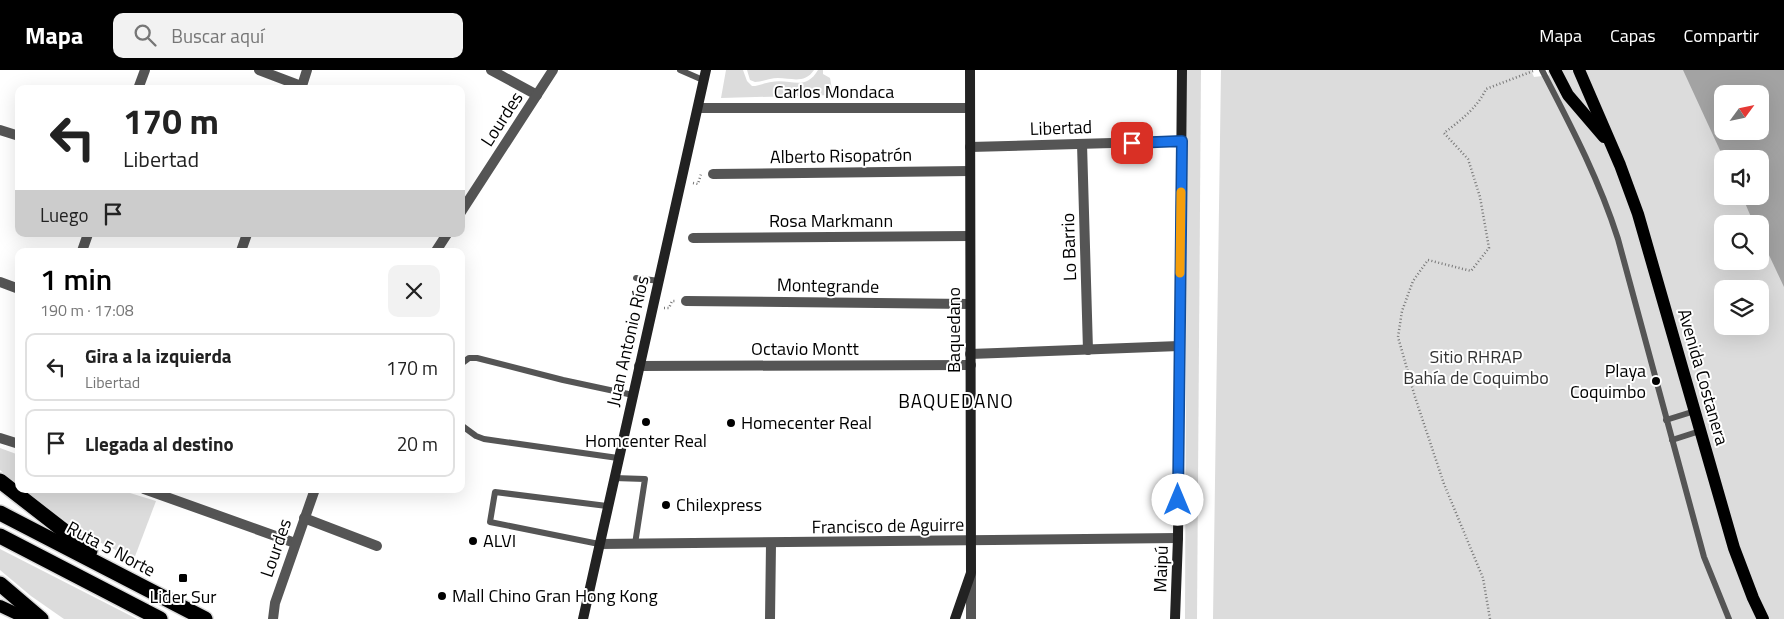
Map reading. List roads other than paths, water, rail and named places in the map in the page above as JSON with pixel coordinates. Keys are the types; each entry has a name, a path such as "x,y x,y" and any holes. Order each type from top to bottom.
{"highway":[{"path":"0,481 15,493"},
{"path":"16,493 126,578"},
{"name":"Ruta 5 Norte","path":"0,513 204,619"},
{"path":"0,536 160,619"},
{"path":"0,584 41,619"}],"main road":[{"name":"Baquedano","path":"970,70 971,572"},
{"name":"Maipú","path":"1175,619 1178,538 1182,70"},
{"name":"Avenida Costanera","path":"1555,70 1568,95 1611,145"},
{"name":"Avenida Costanera","path":"1579,70 1638,214 1734,548 1763,619"},
{"name":"Juan Antonio Ríos","path":"583,619 704,75"},
{"path":"955,619 971,572"},
{"path":"0,606 28,619"}],"street":[{"path":"139,85 145,70"},
{"path":"259,70 296,85"},
{"path":"302,85 308,70"},
{"path":"491,70 537,95"},
{"name":"Lourdes","path":"465,206 553,70"},
{"name":"Carlos Mondaca","path":"698,108 970,108"},
{"path":"0,130 15,135"},
{"name":"Libertad","path":"970,147 1182,141"},
{"name":"Lo Barrio","path":"1082,144 1088,350"},
{"name":"Alberto Risopatrón","path":"713,174 970,171"},
{"name":"Rosa Markmann","path":"693,238 970,236"},
{"path":"438,248 445,237"},
{"path":"0,282 15,287"},
{"name":"Montegrande","path":"686,301 970,304"},
{"path":"970,360 1088,350 1179,346"},
{"name":"Octavio Montt","path":"639,366 970,360"},
{"path":"0,438 15,440"},
{"path":"158,493 295,543"},
{"name":"Lourdes","path":"273,619 275,603 313,493"},
{"path":"304,518 378,546"},
{"name":"Francisco de Aguirre","path":"599,544 771,544 1178,538"},
{"path":"770,619 771,544"},
{"name":"Baquedano","path":"971,572 971,619"}],"lane":[{"path":"680,70 704,75"},
{"path":"1542,70 1586,154 1609,210 1621,248 1704,557 1729,619"},
{"path":"636,278 659,281"},
{"path":"465,361 469,358 477,358 632,395"},
{"path":"1666,420 1694,411"},
{"path":"465,428 484,440 618,458"},
{"path":"1672,440 1700,431"},
{"path":"614,478 645,479 635,544"},
{"path":"599,544 490,522 495,492 607,506"}],"place":[{"name":"Playa Coquimbo","path":"1656,381"},
{"name":"Homcenter Real","path":"646,422"},
{"name":"Homecenter Real","path":"731,423"},
{"name":"Chilexpress","path":"666,505"},
{"name":"ALVI","path":"473,541"},
{"name":"Lider Sur","path":"183,578"},
{"name":"Mall Chino Gran Hong Kong","path":"442,596"}],"district":[{"name":"BAQUEDANO","path":"956,401"}],"park label":[{"name":"Sitio RHRAP Bahía de Coquimbo","path":"1476,367"}]}
